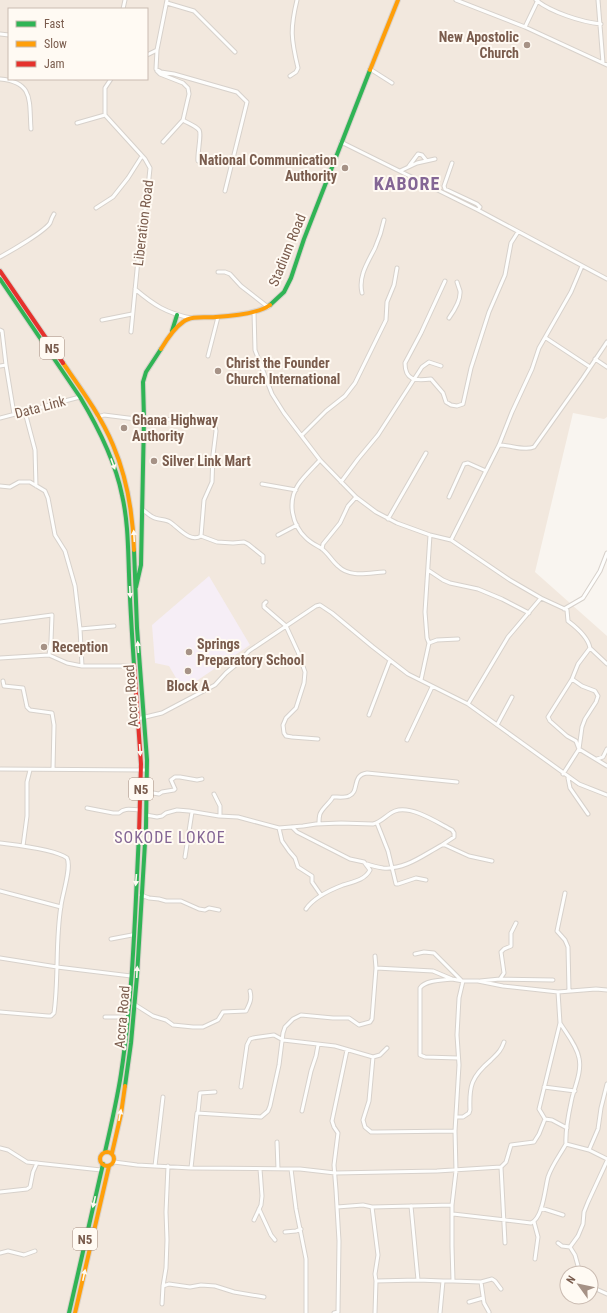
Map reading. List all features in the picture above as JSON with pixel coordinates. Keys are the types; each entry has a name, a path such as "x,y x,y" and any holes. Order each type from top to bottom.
{"main road":[{"name":"Stadium Road","path":"191,318 218,317 254,312 275,302 284,292 291,278 340,142 398,0"},
{"name":"Accra Road","path":"0,271 98,417 113,445 128,492 133,522 135,589 147,770 147,792 134,1004 127,1075 121,1114 112,1153 114,1162"},
{"name":"Accra Road","path":"0,279 92,417 107,448 115,470 122,494 127,522 133,666 141,770 131,976 121,1074 114,1113 105,1152 100,1158 103,1164 68,1313"},
{"path":"171,334 177,315"},
{"path":"135,589 139,574 141,555 144,419 143,382 146,372 171,334 179,324 191,318"},
{"path":"129,574 141,555"},
{"path":"105,1152 112,1153"},
{"path":"103,1164 109,1166 114,1162"},
{"name":"N5","path":"75,1313 109,1166"}],"street":[{"path":"290,76 296,72 298,68 291,31 297,0"},
{"path":"456,0 525,28 605,64 598,0"},
{"path":"525,28 537,1 571,17 588,23 601,24"},
{"path":"163,142 182,120 189,94 188,88 183,83 160,74 156,69 156,50 167,2 194,11 234,52"},
{"path":"148,54 156,50"},
{"path":"156,69 161,72 174,74 237,92 247,102 225,191"},
{"path":"370,69 392,83"},
{"path":"0,79 18,82 28,94 31,129"},
{"path":"77,123 105,115 105,88 110,80"},
{"name":"Liberation Road","path":"105,115 142,156 150,168 147,198 140,238 131,332"},
{"path":"182,120 198,129 200,132 197,153 198,161"},
{"path":"340,142 478,210 607,279"},
{"path":"408,167 418,154 422,155 426,160"},
{"path":"96,208 113,197 128,178 142,156"},
{"path":"400,171 416,163 435,159"},
{"path":"452,163 444,186 445,189 477,204 480,207 478,210"},
{"path":"0,257 44,229 50,223 54,214"},
{"path":"362,293 360,286 362,276 381,232 384,220"},
{"path":"445,281 422,333 405,363 406,375 413,380 421,381 431,379 443,393 446,402 457,406 463,404 471,368 489,312 505,275 511,243 518,232"},
{"path":"451,540 499,445 512,412 532,369 539,348 571,292 582,266"},
{"path":"302,435 326,411 345,396 355,383 386,320 387,302 394,285 397,268"},
{"path":"218,272 230,274 241,286 268,306"},
{"path":"449,318 455,308 460,292 457,282"},
{"path":"135,289 152,303 177,315 191,318"},
{"path":"254,312 255,350 272,394 284,413 320,460 356,497 388,519 430,535 451,540 510,580 541,598 567,610 568,621 579,629 590,648 607,664"},
{"path":"102,320 132,314"},
{"path":"208,356 218,317"},
{"path":"0,330 2,331 14,414"},
{"path":"546,338 590,367"},
{"path":"499,445 529,449 534,447 607,342"},
{"path":"595,359 607,367"},
{"path":"341,482 378,435 422,367 429,362 441,366"},
{"path":"0,366 6,365"},
{"name":"Data Link","path":"0,418 80,397"},
{"path":"25,412 35,450 36,486"},
{"path":"98,417 204,420 215,426 216,431 212,482 204,500 201,536"},
{"path":"388,519 426,453"},
{"path":"320,460 296,490 292,510 294,520 305,538 322,549 346,573 362,574 384,572"},
{"path":"449,497 464,464 468,463 486,471"},
{"path":"0,486 10,487 19,482 30,482 42,488 46,492 56,535 65,551 75,586 80,629 82,666"},
{"path":"262,484 296,490"},
{"path":"322,549 324,544 340,524 346,510 356,497"},
{"path":"142,509 154,518 169,521 173,526 191,538 197,539 201,536 218,542 244,542 262,556 263,562"},
{"path":"278,535 297,525"},
{"path":"421,680 429,643 424,612 430,535"},
{"path":"564,609 583,598 600,571 607,553"},
{"path":"428,570 443,580 478,590 502,599 529,614"},
{"path":"468,704 508,637 541,598"},
{"path":"266,602 264,607 286,626 305,672 305,677 296,708 286,718 283,725 284,733 286,736 318,739"},
{"path":"137,719 162,713 215,685 249,651 316,606 320,605 408,674 468,704 568,778 607,795"},
{"path":"0,622 52,615 49,655"},
{"path":"80,629 114,626"},
{"path":"429,643 437,640 458,639"},
{"path":"590,648 578,664 572,679 548,717 550,721 567,736 576,741 580,749 607,766"},
{"path":"0,658 49,655 67,663 82,666 133,666"},
{"path":"369,715 390,660"},
{"path":"563,774 580,749 582,727 598,696 596,691 582,686 572,679"},
{"path":"3,681 4,686 23,688 27,707 30,710 52,713 54,725 52,769"},
{"path":"407,740 432,687"},
{"path":"497,725 512,697"},
{"path":"597,759 603,757 607,749"},
{"path":"0,769 147,770"},
{"path":"23,846 27,816 27,782 30,770"},
{"path":"319,824 320,813 324,808 333,798 349,796 352,794 358,776 361,774 457,782"},
{"path":"147,792 159,794 174,790 175,789 171,780 176,777 202,779"},
{"path":"568,778 570,788 588,814"},
{"path":"214,794 220,806 220,816"},
{"path":"87,808 112,813 119,813 122,810 127,809 140,810"},
{"path":"146,815 157,817 177,810 238,817 279,828 292,828 319,824 373,824 378,823 396,810 422,814 452,830 454,837 419,858 398,867 382,868 350,859 292,828"},
{"path":"185,857 192,812"},
{"path":"378,823 385,841 397,884 416,878 426,880"},
{"path":"279,828 282,841 295,858 298,867 312,876 312,882 321,895"},
{"path":"0,843 61,854 67,858 69,867 60,907 57,932 55,1009 53,1015 48,1016 0,1012"},
{"path":"442,845 449,845 469,856 492,861"},
{"path":"306,909 321,895 364,878 370,871 366,864"},
{"path":"0,892 60,907"},
{"path":"565,893 558,931 568,947 569,991"},
{"path":"141,895 166,901 181,902 204,910 209,908 219,910"},
{"path":"500,979 504,973 501,952 511,946 511,933 516,924"},
{"path":"111,939 132,935"},
{"path":"415,954 424,952 434,953 463,981"},
{"path":"198,1112 254,1117 261,1117 266,1114 272,1097 283,1033 293,1019 301,1014 333,1018 349,1018 359,1025 372,1020 376,968 375,956"},
{"path":"0,958 131,976"},
{"path":"376,968 433,972 452,979 463,981 500,979 553,980"},
{"path":"452,979 421,985 420,1055 458,1058"},
{"path":"453,1281 452,1205 456,1171 455,1131 459,1065 457,1036 459,998 463,981"},
{"path":"478,981 496,985 558,992 596,989 607,990"},
{"path":"134,1004 152,1016 166,1020 173,1026 203,1027 218,1020 224,1012 246,1011 252,997 250,991"},
{"path":"558,992 560,1023 538,1109 545,1119 552,1120 567,1128"},
{"path":"105,1017 127,1017"},
{"path":"535,1259 538,1237 534,1222 541,1208 548,1179 566,1144 567,1128 580,1060 571,1039 560,1023"},
{"path":"241,1087 247,1045 250,1040 272,1035 283,1040 335,1046 373,1057 380,1055 387,1048"},
{"path":"456,1117 463,1117 469,1113 471,1084 482,1068 500,1052 504,1042"},
{"path":"302,1110 318,1045"},
{"path":"334,1313 338,1313 339,1241 334,1156 338,1133 334,1127 332,1116 347,1050"},
{"path":"373,1057 369,1101 364,1120 365,1127 371,1132 455,1131"},
{"path":"589,1150 598,1129 607,1084"},
{"path":"544,1087 574,1091"},
{"path":"191,1168 196,1116 198,1112 200,1093 215,1092"},
{"path":"155,1166 163,1097"},
{"path":"505,1243 501,1168 506,1162 512,1145 534,1142 540,1134 545,1119"},
{"path":"277,1142 278,1169"},
{"path":"566,1144 589,1150 607,1160 584,1212 583,1224 578,1236 570,1247"},
{"path":"0,1148 8,1150 27,1162 101,1170"},
{"path":"114,1162 191,1168 300,1169 335,1173 456,1171 501,1168"},
{"path":"0,1192 27,1189 30,1187 33,1172 37,1163"},
{"path":"162,1304 166,1268 168,1166"},
{"path":"254,1220 261,1205 262,1196 260,1169"},
{"path":"291,1169 296,1209 306,1258 306,1313"},
{"path":"337,1207 364,1205 372,1207 452,1205"},
{"path":"411,1206 418,1280"},
{"path":"372,1207 378,1255 375,1274 375,1313"},
{"path":"541,1208 563,1215"},
{"path":"259,1209 271,1235 275,1240"},
{"path":"453,1214 531,1223 534,1222"},
{"path":"285,1232 301,1230"},
{"path":"558,1243 562,1246 570,1247"},
{"path":"570,1247 575,1255 578,1265"},
{"path":"0,1252 8,1251 24,1255 34,1251"},
{"path":"376,1281 418,1280 443,1282 481,1282 494,1280 501,1290"},
{"path":"440,1313 443,1282"},
{"path":"481,1282 484,1303 489,1312"},
{"path":"163,1286 169,1284 190,1287 201,1285 215,1286 234,1292 264,1297"},
{"path":"469,1302 483,1298"}],"shaded area":[{"path":"0,0 607,0 607,417 604,419 573,413 535,572 607,636 607,1313 0,1313"},
{"path":"209,576 250,645 183,690 169,666 155,663 152,625"}],"traffic: fast":[{"path":"270,305 284,292 291,278 304,239 370,70"},
{"path":"0,279 80,397 99,432 115,469 122,495 127,524 134,665"},
{"path":"172,331 177,315"},
{"path":"136,587 141,565 144,419 143,382 146,372 161,349"},
{"path":"125,1086 131,1043 137,976 146,826 147,760 137,628 134,550"},
{"path":"105,1152 114,1113 125,1044 133,954 139,834"},
{"path":"69,1313 103,1164"}],"traffic: slow":[{"path":"370,70 398,0"},
{"path":"161,349 180,324 190,318 222,317 244,314 259,311 270,305"},
{"path":"63,363 97,413 118,458 126,483 132,523 134,550"},
{"path":"112,1153 121,1114 125,1086"},
{"path":"104,1152 110,1152 114,1156 114,1159 114,1162 110,1166 104,1166 100,1162 100,1156 104,1152"},
{"path":"75,1313 109,1166"}],"traffic: jam":[{"path":"0,271 63,363"},
{"path":"134,665 141,764 139,834"}],"place":[{"name":"New Apostolic Church","path":"527,45"},
{"name":"National Communication Authority","path":"345,168"},
{"name":"Christ the Founder Church International","path":"218,371"},
{"name":"Ghana Highway Authority","path":"124,428"},
{"name":"Silver Link Mart","path":"154,461"},
{"name":"Reception","path":"44,647"},
{"name":"Springs Preparatory School","path":"189,652"},
{"name":"Block A","path":"188,671"}],"district":[{"name":"KABORE","path":"407,184"},
{"name":"SOKODE LOKOE","path":"170,837"}]}
